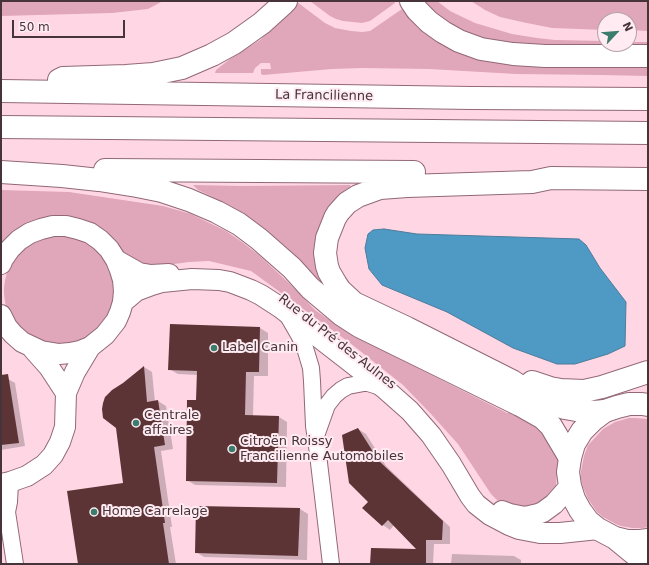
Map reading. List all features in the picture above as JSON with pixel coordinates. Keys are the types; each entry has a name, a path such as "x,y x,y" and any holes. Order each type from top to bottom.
{"main road":[{"path":"42,92 63,78 153,74 182,68 212,55 234,43 262,23 286,1"},
{"path":"411,1 417,10 429,22 443,32 459,41 481,49 513,54 545,56 648,56"},
{"name":"La Francilienne","path":"1,91 648,99"},
{"path":"1,127 648,133"},
{"path":"4,172 41,169 529,173 551,178 648,179"},
{"path":"4,172 92,179 137,186 162,191 189,200 217,212 239,224 259,238 318,296 353,322 409,352 520,405 543,418 551,426 570,458"},
{"path":"551,178 532,182 398,186 374,190 358,196 342,207 335,218 327,238 325,253 327,266 332,279 340,290 354,303 512,381 533,395 559,406 594,412 605,411 629,404 648,405"},
{"path":"512,381 525,379 550,388 567,391 584,391 602,387 648,372"},
{"path":"605,411 582,431 574,444 568,472 570,486 574,499 588,521 637,556 645,564"},
{"path":"606,533 627,540 648,540"}],"street":[{"path":"1,264 10,249 19,240 30,233 42,228 66,226 90,233 109,249 120,270 124,291 120,312 111,328 98,342 80,351 59,354 49,353 34,348 22,342 13,334 2,318"},
{"name":"Rue du Pré des Aulnes","path":"116,260 138,273 151,275 206,271 221,272 250,280 263,286 370,365 399,390 426,417 439,433 455,454 474,486 484,498 503,511 525,517 538,514 554,504 570,486"},
{"name":"Rue du Pré des Aulnes","path":"123,302 136,291 152,285 162,282 192,279 230,282 251,290 281,308 384,388 410,411 451,464 476,504 490,515 519,529 540,533 606,533"},
{"path":"286,313 299,335 309,359 312,381 314,426 332,564"},
{"path":"15,564 7,512 9,502 6,483 27,476 44,465 53,455 60,442 65,426 66,393 75,372 90,347"},
{"path":"34,348 49,367 66,393"},
{"path":"316,436 327,405 341,390 348,386 364,383 376,384 384,388"}],"shaded area":[{"path":"1,1 163,1 148,9 112,13 1,16"},
{"path":"310,1 394,1 395,3 370,21 362,23 336,19"},
{"path":"424,1 437,1 450,11 475,23 512,34 555,40 597,41 597,46 532,45 487,39 467,33 451,24"},
{"path":"471,1 648,1 648,31 637,30 637,12 597,12 597,30 552,28 500,17"},
{"path":"297,2 325,23 335,28 362,32 370,31 402,9 418,28 431,37 648,65 648,76 516,74 429,69 362,68 261,74 261,69 271,69 270,63 261,63 255,68 253,73 215,73 216,70 230,59 260,40"},
{"path":"637,42 648,42 648,46 637,46"},
{"path":"193,185 350,185 351,188 324,214 316,238 314,255 321,284 280,243 252,219 231,206 198,190"},
{"path":"1,190 69,192 163,206 191,214 226,231 260,256 315,310 348,333 507,413 514,412 541,424 558,456 556,486 552,495 533,509 500,503 491,494 458,444 403,385 350,343 251,271 209,261 145,268 128,260 118,245 99,227 1,245"},
{"path":"59,236 80,240 90,245 98,252 105,260 110,270 114,291 110,312 105,322 98,330 90,337 80,342 59,346 38,342 28,337 20,330 13,322 8,312 4,291 8,270 13,260 20,252 28,245 38,240"},
{"path":"629,418 648,419 648,527 643,528 621,526 603,517 597,512 588,499 581,479 584,456 588,445 603,429 615,422"}],"water":[{"path":"384,229 417,234 579,239 586,245 600,268 626,302 625,346 608,354 575,364 557,364 513,348 447,312 382,285 369,269 365,248 368,234 373,230"}],"building":[{"name":"Citroën Roissy Francilienne Automobiles","path":"170,324 260,327 259,372 246,372 245,415 279,416 277,483 186,481 187,400 196,400 197,371 168,370"},
{"path":"144,366 147,402 158,400 165,445 154,447 165,523 163,523 169,564 78,564 67,491 123,483 116,428 103,418 103,403 105,397 112,390"},
{"path":"8,374 19,443 1,445 1,375"},
{"path":"358,428 379,461 443,521 442,540 426,540 426,564 370,564 371,548 416,549 388,520 382,526 362,508 368,502 349,483 342,435"},
{"path":"196,506 300,508 298,556 195,553"}],"place":[{"name":"Label Canin","path":"214,348"},
{"name":"Centrale affaires","path":"136,423"},
{"name":"Citroën Roissy Francilienne Automobiles","path":"232,449"},
{"name":"Home Carrelage","path":"94,512"}]}
